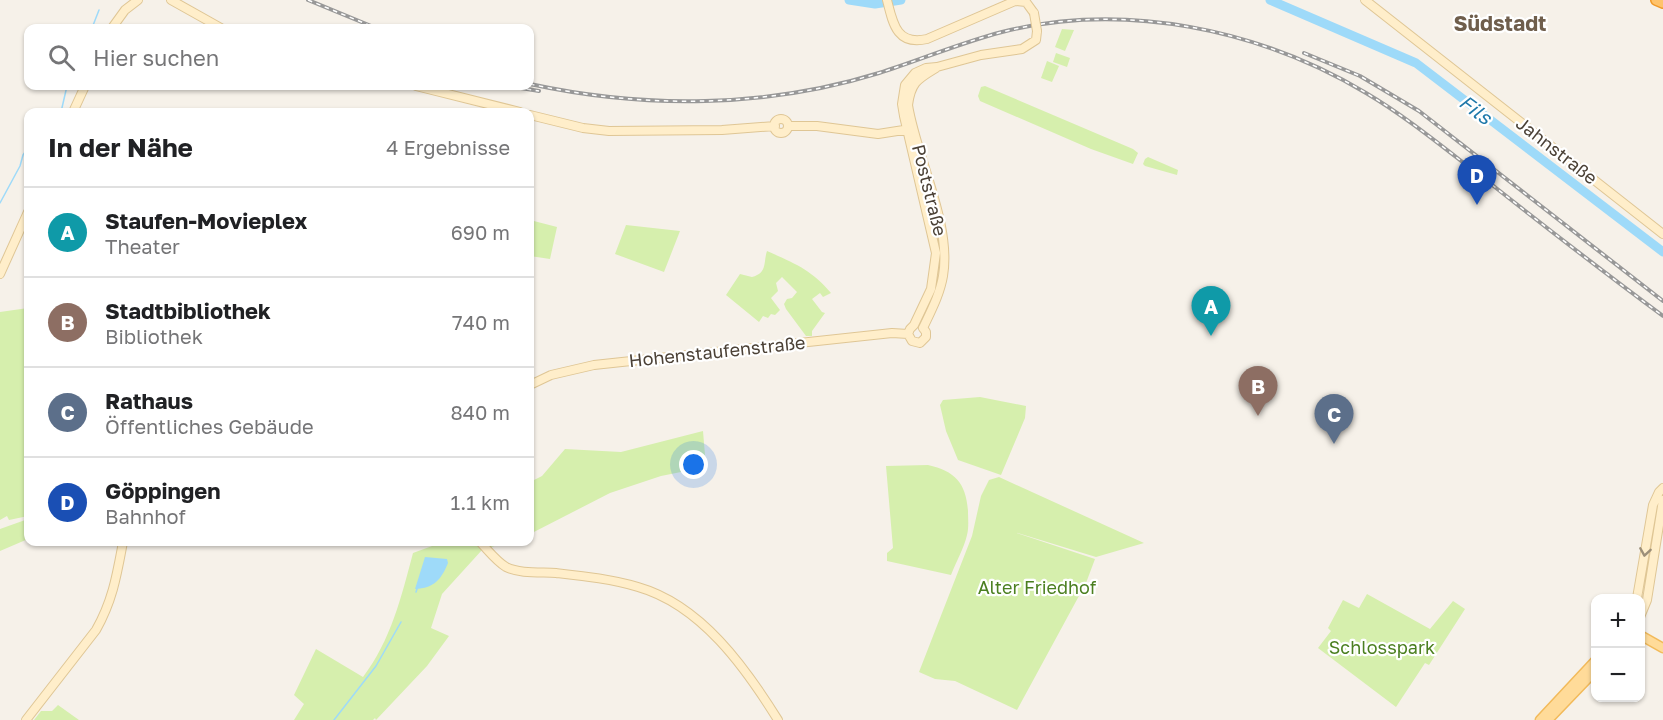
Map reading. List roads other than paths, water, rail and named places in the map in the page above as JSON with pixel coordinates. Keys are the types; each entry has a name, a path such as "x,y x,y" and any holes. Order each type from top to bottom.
{"highway":[{"path":"1656,0 1663,3"}],"main road":[{"path":"115,24 125,10 137,0"},
{"path":"171,0 213,24"},
{"name":"Poststraße","path":"887,0 894,25 900,34 909,39 920,40 1016,1 1030,5 1034,13 1036,40 1022,49 981,55 938,67 918,79 909,95 911,129 935,205 940,253"},
{"name":"Jahnstraße","path":"1365,0 1663,234"},
{"path":"75,108 83,90"},
{"path":"432,90 504,108"},
{"path":"534,116 583,128 609,131 722,130 775,126 776,130 782,133 788,126 817,126 878,134 911,129"},
{"path":"0,274 24,221"},
{"path":"914,325 923,327 926,332 926,337 920,343 912,341 908,334 932,289 940,253"},
{"path":"923,327 939,291 944,265 940,253"},
{"name":"Hohenstaufenstraße","path":"534,383 550,375 614,362 892,333 908,334"},
{"path":"1645,606 1659,492 1663,488"},
{"path":"1638,594 1659,504"},
{"path":"26,720 100,623 114,590 122,546"},
{"path":"484,546 502,564 516,571 560,574 633,586 671,602 709,631 727,650 758,688 778,720"},
{"path":"1645,633 1663,641"},
{"path":"1645,637 1663,648"},
{"path":"1540,720 1591,665"},
{"path":"1548,720 1591,675"}],"water":[{"path":"425,557 447,559 448,563 436,582 427,587 415,589"}],"waterway":[{"name":"Fils","path":"849,0 875,4 901,0"},
{"name":"Fils","path":"1270,0 1416,63 1663,252"},
{"path":"94,24 99,10"},
{"path":"62,108 66,90"},
{"path":"0,203 20,166 24,154"},
{"path":"334,720 376,666 401,622"}],"railway":[{"path":"308,0 366,24"},
{"path":"534,85 617,98 661,101 749,98 836,85 879,73 986,36 1048,23 1095,19 1143,21 1190,27 1236,37 1281,52 1325,71 1366,93 1430,137 1663,316"},
{"path":"1304,53 1360,76 1419,111 1663,301"},
{"path":"533,90 539,91"}],"place":[{"name":"Göppingen","path":"1477,205"},
{"name":"Staufen-Movieplex","path":"1211,336"},
{"name":"Stadtbibliothek","path":"1258,416"},
{"name":"Rathaus","path":"1334,444"}],"district":[{"name":"Südstadt","path":"1500,23"}],"park label":[{"name":"Alter Friedhof","path":"1037,587"},
{"name":"Schlosspark","path":"1382,647"}]}
